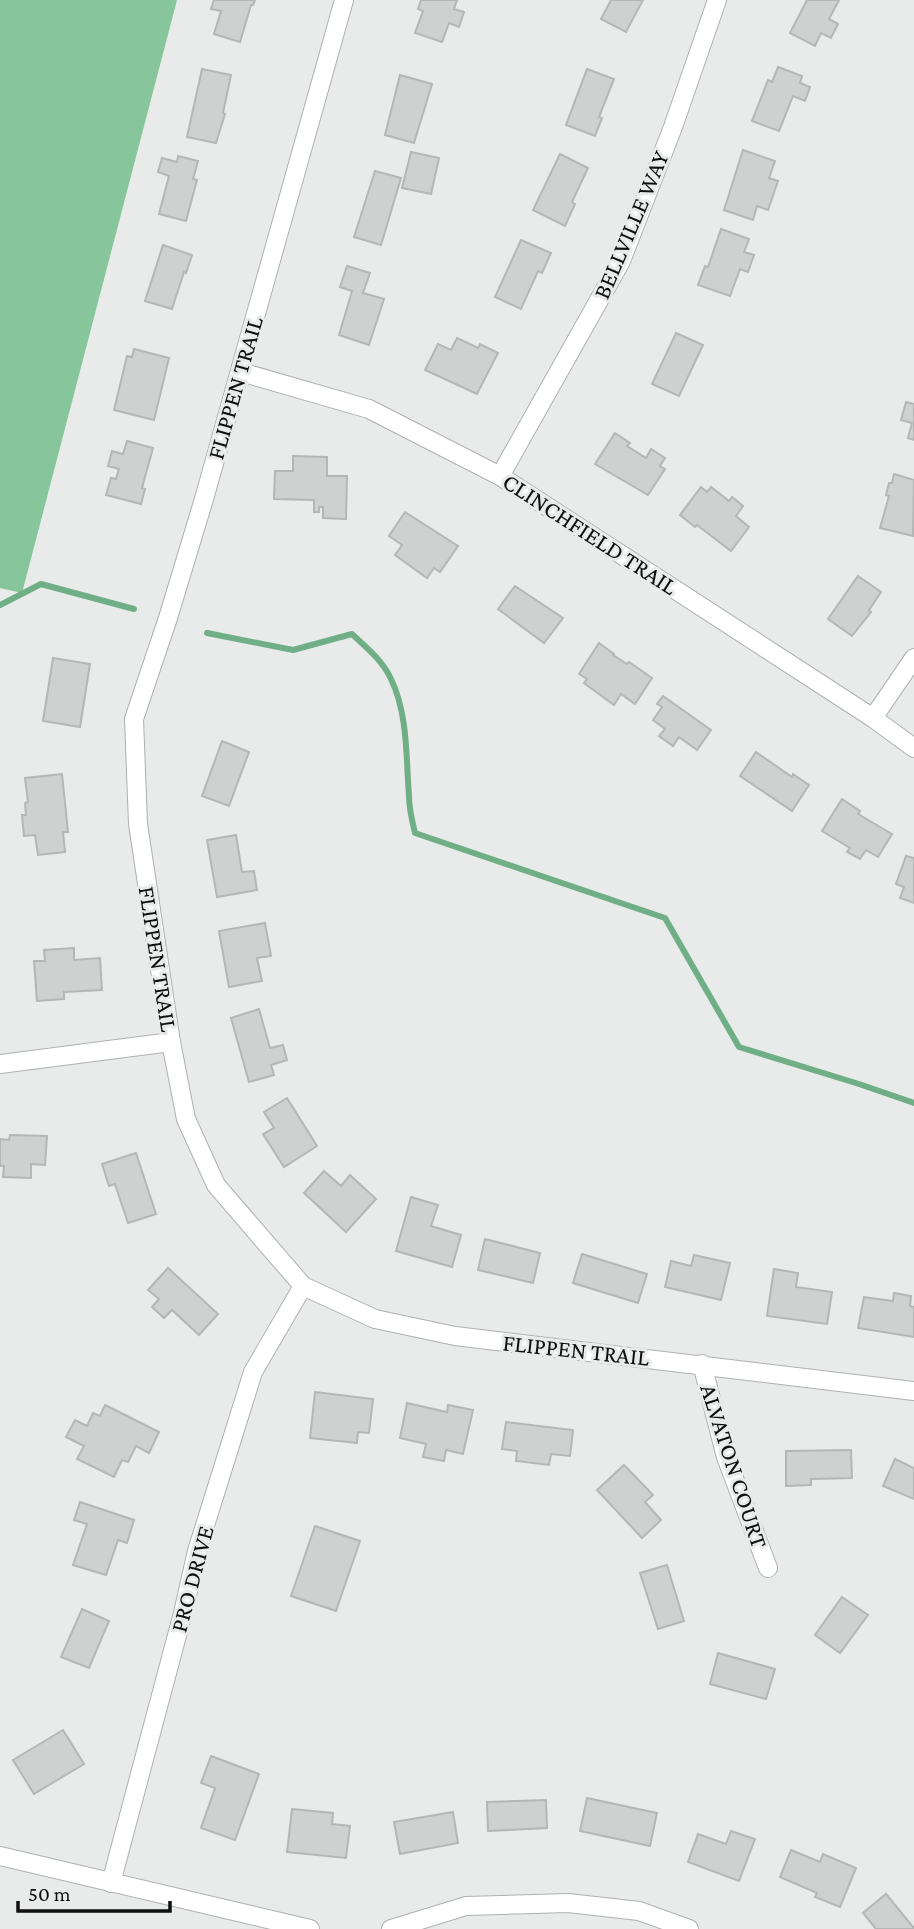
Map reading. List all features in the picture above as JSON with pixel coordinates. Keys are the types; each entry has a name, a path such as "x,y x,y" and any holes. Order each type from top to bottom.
{"street":[{"name":"FLIPPEN TRAIL","path":"344,0 241,372 168,618 134,719 138,824 171,1042 186,1119 216,1185 303,1286 375,1319 455,1336 914,1391"},
{"name":"BELLVILLE WAY","path":"500,476 621,261 673,127 717,0"},
{"name":"CLINCHFIELD TRAIL","path":"241,372 369,409 500,476 873,718 914,748"},
{"path":"873,718 914,658"},
{"path":"0,1064 171,1042"},
{"name":"PRO DRIVE","path":"111,1883 197,1551 253,1372 303,1286"},
{"name":"ALVATON COURT","path":"702,1364 726,1457 768,1568"},
{"path":"0,1856 310,1929"},
{"path":"391,1929 466,1906 568,1903 639,1911 689,1929"}],"green space":[{"path":"0,0 177,0 22,593 0,588"}],"building":[{"path":"214,0 255,0 240,42 214,34 221,11 211,9"},
{"path":"421,0 457,0 454,9 464,12 459,27 449,23 442,42 415,33 423,11 418,9"},
{"path":"611,0 643,0 626,32 601,19"},
{"path":"807,0 839,0 829,19 838,24 831,38 821,33 815,46 790,33"},
{"path":"778,67 802,76 800,83 810,87 805,101 793,96 779,131 752,121 768,80 772,82"},
{"path":"202,69 231,75 223,113 225,114 216,143 187,137"},
{"path":"587,69 614,79 599,117 602,118 595,136 566,125"},
{"path":"400,75 432,84 414,143 385,135"},
{"path":"743,150 775,161 769,178 778,181 768,210 757,206 753,220 724,210"},
{"path":"411,152 439,158 431,194 402,188"},
{"path":"560,154 588,168 572,202 575,204 565,226 533,210"},
{"path":"178,156 198,161 193,179 197,180 186,221 159,214 169,176 158,172 162,158 177,162"},
{"path":"375,171 401,178 381,245 354,237"},
{"path":"721,229 749,239 744,252 754,255 748,272 740,269 730,296 698,285 705,266 708,267"},
{"path":"521,240 551,253 542,273 538,271 521,309 495,297"},
{"path":"163,245 192,255 172,309 145,301"},
{"path":"347,266 370,273 363,293 384,299 369,345 339,335 352,291 340,287"},
{"path":"676,333 703,345 679,396 652,384"},
{"path":"457,338 478,348 480,344 498,353 477,394 425,370 438,344 451,350"},
{"path":"134,349 169,358 154,420 114,410 127,356 132,357"},
{"path":"906,402 914,404 914,440 908,438 912,423 901,420"},
{"path":"615,433 630,443 627,446 646,458 651,449 665,458 660,466 665,469 648,495 595,464"},
{"path":"127,441 153,448 142,488 145,489 141,504 106,495 111,478 116,479 119,469 108,466 112,451 123,454"},
{"path":"293,456 327,457 327,476 347,476 346,519 323,518 323,507 319,507 319,512 314,512 314,500 274,499 275,471 293,471"},
{"path":"894,474 914,480 913,536 880,528 889,496 886,495 889,483 892,483"},
{"path":"701,487 707,492 711,487 729,501 732,497 743,506 736,516 749,527 731,551 680,515"},
{"path":"405,512 458,546 440,572 434,568 427,578 395,555 402,545 389,536"},
{"path":"858,576 881,592 869,610 871,612 852,636 828,619"},
{"path":"515,586 563,618 544,643 498,609"},
{"path":"599,643 613,655 652,678 635,704 621,694 614,705 584,683 587,679 579,674"},
{"path":"53,658 90,664 80,727 43,721"},
{"path":"663,696 711,730 697,750 679,737 673,746 659,736 665,729 653,720 662,707 657,704"},
{"path":"222,741 249,752 229,806 202,796"},
{"path":"756,752 792,777 793,774 809,785 792,811 740,776"},
{"path":"62,774 68,832 63,832 65,852 38,855 35,835 24,836 22,815 26,815 25,803 28,802 25,778"},
{"path":"842,799 860,811 858,814 892,834 878,857 866,850 860,859 847,852 850,848 822,831"},
{"path":"236,835 242,872 254,871 257,890 217,897 207,840"},
{"path":"906,856 914,858 914,903 900,898 904,887 896,884"},
{"path":"265,923 271,956 257,958 262,981 229,987 219,931"},
{"path":"74,948 74,960 100,958 102,990 64,992 64,999 37,1001 34,961 45,961 44,950"},
{"path":"259,1009 270,1048 283,1045 287,1060 271,1065 274,1075 249,1082 231,1018"},
{"path":"287,1098 317,1146 284,1167 263,1134 274,1128 264,1112"},
{"path":"10,1135 47,1136 45,1165 31,1164 31,1178 3,1177 4,1166 0,1166 0,1139 9,1140"},
{"path":"136,1153 156,1214 128,1223 115,1184 109,1186 102,1164"},
{"path":"324,1171 341,1186 350,1175 376,1199 346,1232 304,1193"},
{"path":"411,1197 438,1205 431,1226 461,1235 452,1267 396,1251"},
{"path":"485,1239 540,1253 533,1283 478,1270"},
{"path":"582,1254 647,1274 638,1303 573,1283"},
{"path":"694,1255 730,1263 721,1300 665,1287 671,1261 691,1266"},
{"path":"168,1268 218,1314 199,1335 172,1310 164,1318 152,1307 159,1299 148,1290"},
{"path":"774,1269 798,1273 796,1287 832,1292 827,1324 767,1316"},
{"path":"894,1293 911,1296 910,1306 914,1307 914,1337 858,1328 864,1297 893,1301"},
{"path":"315,1392 373,1399 369,1433 358,1432 357,1443 310,1438"},
{"path":"407,1403 447,1412 448,1405 473,1410 463,1454 446,1450 444,1461 423,1457 426,1444 400,1438"},
{"path":"105,1405 159,1432 149,1453 136,1446 128,1462 122,1460 114,1477 77,1459 84,1446 66,1437 75,1420 87,1426 93,1413 100,1416"},
{"path":"506,1422 573,1430 570,1456 551,1454 549,1465 516,1461 517,1451 502,1449"},
{"path":"851,1450 852,1478 811,1479 811,1485 786,1486 786,1451"},
{"path":"895,1459 914,1468 914,1499 883,1486"},
{"path":"624,1465 653,1495 645,1502 661,1520 642,1538 597,1490"},
{"path":"80,1502 134,1520 127,1543 118,1540 106,1575 73,1565 87,1524 74,1520"},
{"path":"315,1526 360,1541 336,1611 291,1596"},
{"path":"667,1565 684,1621 658,1629 640,1573"},
{"path":"842,1597 868,1615 840,1653 815,1635"},
{"path":"82,1609 109,1621 89,1668 61,1657"},
{"path":"718,1653 775,1669 766,1699 710,1684"},
{"path":"63,1730 84,1764 34,1794 13,1760"},
{"path":"211,1756 259,1774 235,1840 201,1828 215,1788 201,1783"},
{"path":"587,1798 657,1813 650,1846 580,1831"},
{"path":"546,1800 547,1828 488,1831 487,1802"},
{"path":"292,1809 333,1813 332,1824 350,1826 346,1858 287,1852"},
{"path":"453,1812 458,1843 400,1854 394,1822"},
{"path":"731,1831 755,1839 739,1881 688,1862 698,1834 726,1844"},
{"path":"791,1850 820,1862 823,1854 856,1868 840,1907 815,1897 817,1893 780,1877"},
{"path":"886,1894 914,1929 876,1929 863,1913"}],"waterway":[{"path":"0,605 41,584 134,609"},
{"path":"207,633 293,650 352,634 383,666 397,693 403,721 415,833 665,918 739,1047 914,1103"}]}
